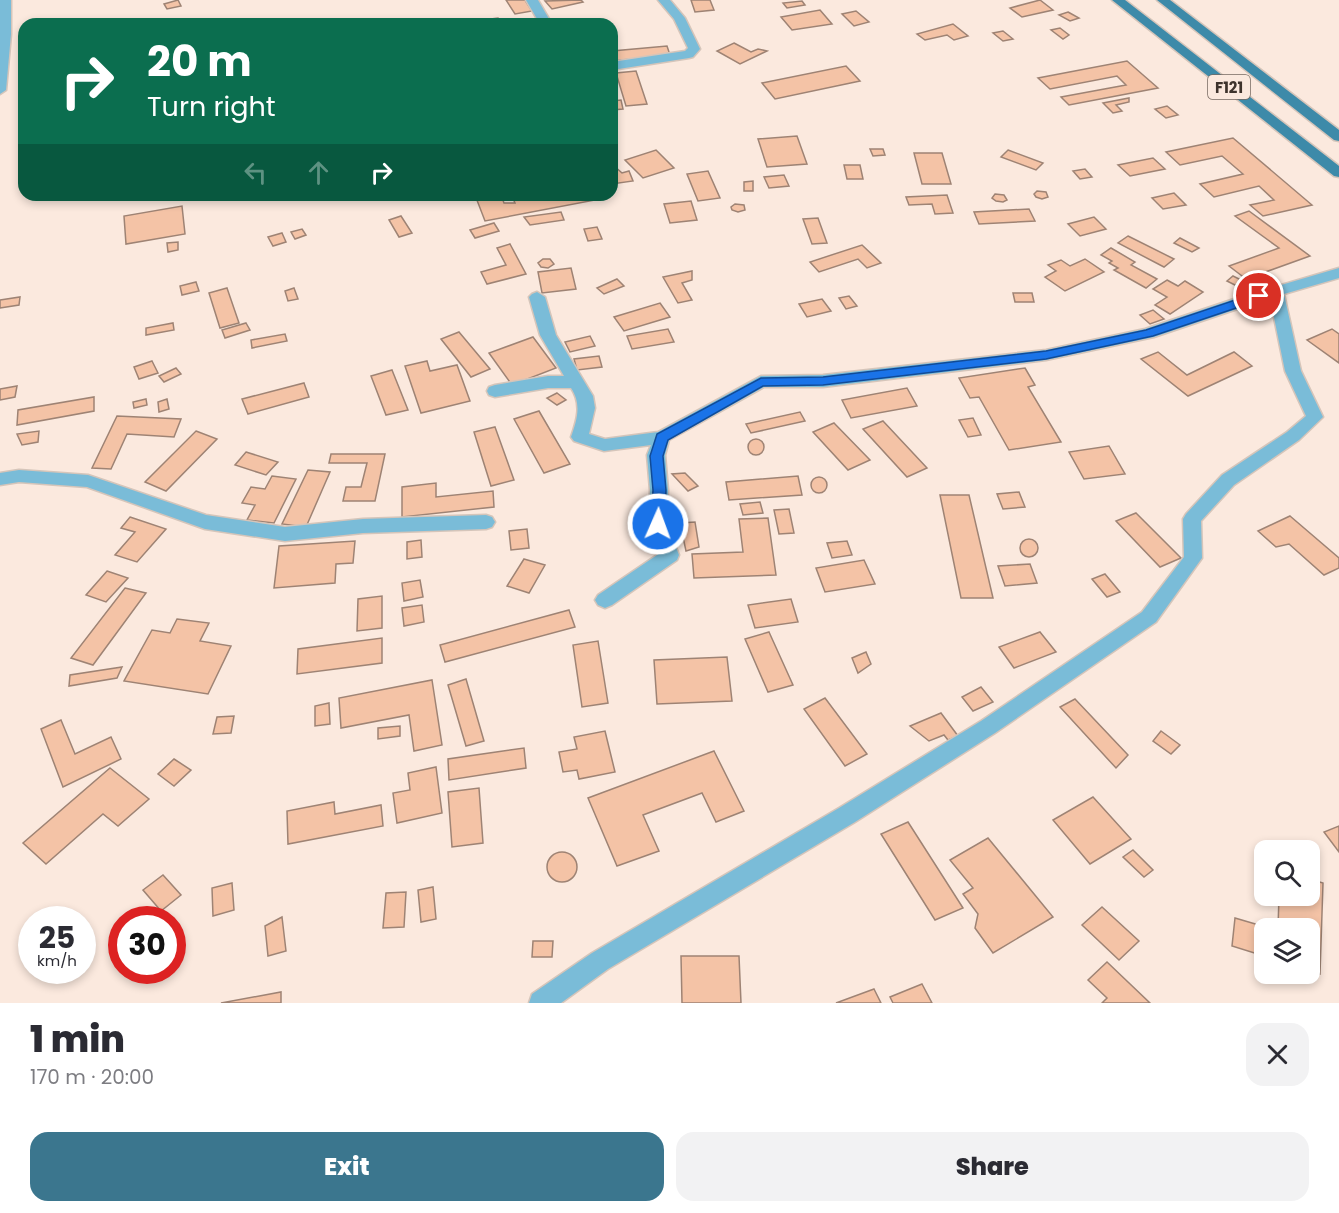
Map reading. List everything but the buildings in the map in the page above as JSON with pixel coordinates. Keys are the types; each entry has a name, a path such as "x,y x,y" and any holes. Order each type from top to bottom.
{"main road":[{"name":"F121","path":"1118,0 1339,174"},
{"name":"F121","path":"1162,0 1339,137"}],"street":[{"path":"0,90 1,63 8,20 5,0"},
{"path":"532,0 542,18"},
{"path":"618,65 688,54 694,49 679,18 664,0"},
{"path":"537,297 548,335 586,395 587,412 580,436 604,445 662,437 761,382 823,381 1046,355 1148,333 1339,273"},
{"path":"541,1003 600,961 847,815 988,727 1149,617 1193,558 1192,519 1228,480 1293,436 1315,417 1293,371 1276,291"},
{"path":"495,391 548,382 576,382"},
{"path":"605,600 670,555 658,524 659,490 656,456 662,437"},
{"path":"0,479 19,476 88,481 206,522 285,534 363,526 486,522"}],"route":[{"path":"658,524 659,490 656,456 662,437 761,382 823,381 1046,355 1148,333 1259,296"}]}
